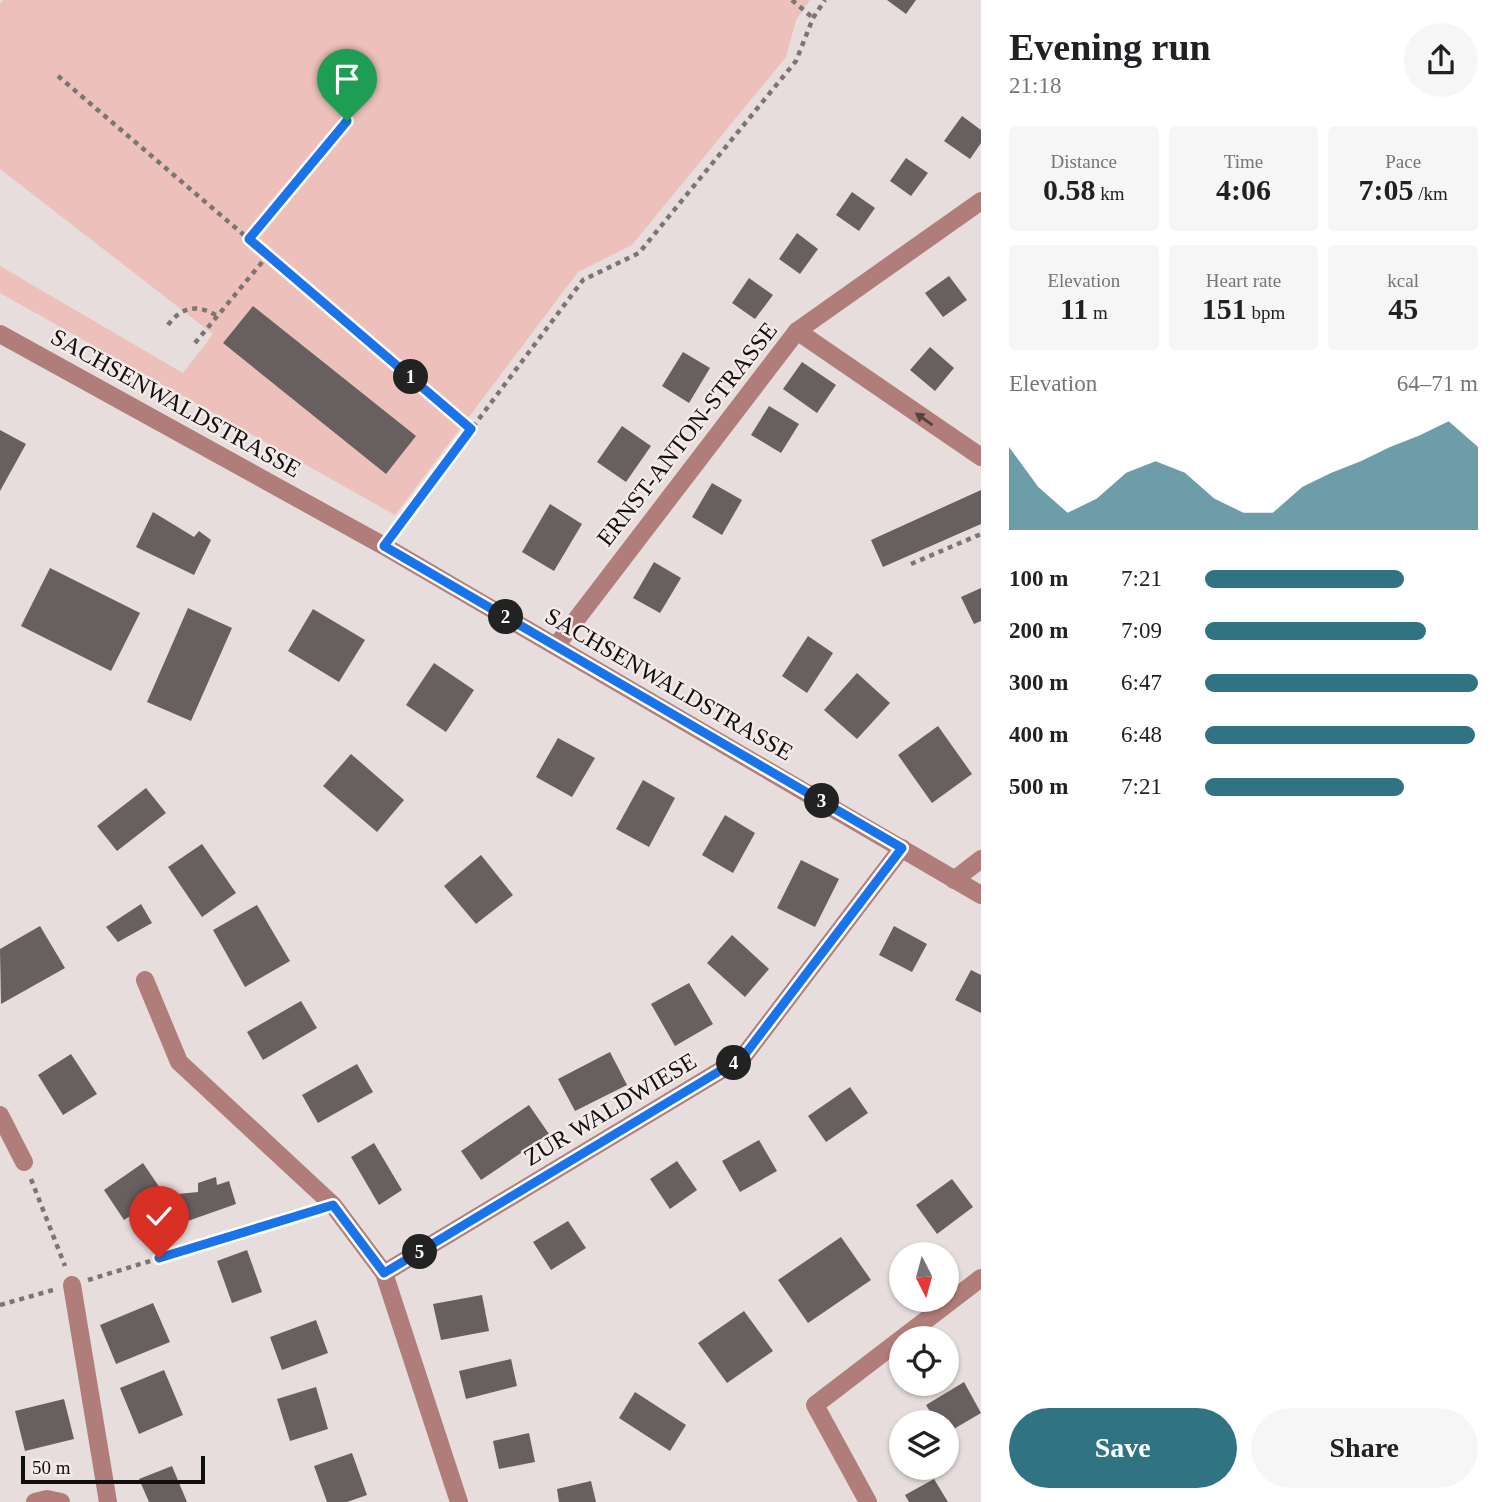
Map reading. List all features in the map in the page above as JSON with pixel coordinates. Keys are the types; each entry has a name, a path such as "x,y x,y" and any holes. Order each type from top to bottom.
{"street":[{"name":"ERNST-ANTON-STRASSE","path":"556,646 797,331 981,201"},
{"path":"797,331 981,457"},
{"name":"SACHSENWALDSTRASSE","path":"0,334 384,546 981,895"},
{"name":"ZUR WALDWIESE","path":"384,1273 743,1057 902,848"},
{"path":"954,880 981,859"},
{"path":"145,980 179,1062 333,1205 384,1273 459,1502"},
{"path":"0,1115 24,1162"},
{"path":"869,1502 815,1405 981,1278"},
{"path":"72,1285 108,1502"},
{"path":"35,1502 47,1499 61,1502"}],"path":[{"path":"792,0 813,18"},
{"path":"384,546 583,280 639,253 796,61 813,18 825,0"},
{"path":"58,76 471,429"},
{"path":"249,239 347,121"},
{"path":"195,343 268,255"},
{"path":"168,325 176,315 188,308 205,309 218,316"},
{"path":"911,564 981,534"},
{"path":"24,1162 72,1285"},
{"path":"0,1304 72,1285 333,1205"}],"shaded area":[{"path":"3,0 810,0 796,20 786,57 632,245 578,272 395,515 0,293 0,266 183,373 213,334 0,169 0,4"}],"building":[{"path":"887,0 916,0 906,14"},
{"path":"962,116 981,130 981,143 970,159 944,141"},
{"path":"906,158 928,173 911,196 890,181"},
{"path":"852,192 875,208 859,231 836,215"},
{"path":"797,233 818,249 800,274 779,259"},
{"path":"949,276 967,300 943,317 925,293"},
{"path":"749,278 773,295 755,319 732,303"},
{"path":"253,306 416,436 386,474 223,343"},
{"path":"930,347 954,368 935,391 910,370"},
{"path":"683,352 710,368 689,403 662,386"},
{"path":"802,362 836,385 817,413 783,389"},
{"path":"769,406 799,424 781,453 751,435"},
{"path":"622,426 651,446 626,482 597,462"},
{"path":"0,430 26,444 0,491"},
{"path":"712,483 742,500 722,535 692,517"},
{"path":"981,490 981,524 883,567 871,540"},
{"path":"550,504 582,524 554,571 522,552"},
{"path":"153,512 194,537 199,531 211,540 194,575 136,547"},
{"path":"654,562 681,578 660,613 633,598"},
{"path":"50,568 140,613 111,671 21,626"},
{"path":"981,588 981,621 974,624 961,597"},
{"path":"188,608 232,628 191,721 147,702"},
{"path":"313,609 365,640 339,682 288,651"},
{"path":"808,636 833,653 807,693 782,676"},
{"path":"434,663 474,690 446,732 406,705"},
{"path":"857,673 890,703 857,739 824,710"},
{"path":"938,726 972,774 932,803 898,755"},
{"path":"558,738 595,758 572,797 536,777"},
{"path":"351,754 404,800 377,832 323,786"},
{"path":"643,780 675,798 649,847 616,829"},
{"path":"146,788 166,813 117,851 97,826"},
{"path":"725,815 755,833 733,873 702,855"},
{"path":"202,844 236,893 202,917 168,867"},
{"path":"481,855 513,895 476,924 444,886"},
{"path":"801,860 839,879 815,927 777,908"},
{"path":"141,904 152,923 118,942 106,927"},
{"path":"257,905 290,961 245,987 213,930"},
{"path":"40,926 65,968 1,1004 0,949"},
{"path":"894,926 927,944 912,972 879,955"},
{"path":"732,935 769,969 745,997 707,963"},
{"path":"971,970 981,975 981,1013 955,1000"},
{"path":"689,983 713,1024 675,1046 651,1004"},
{"path":"301,1001 317,1028 263,1060 247,1032"},
{"path":"610,1052 627,1085 575,1111 558,1079"},
{"path":"71,1054 97,1094 63,1115 38,1075"},
{"path":"357,1064 373,1092 318,1123 302,1095"},
{"path":"850,1087 868,1113 826,1142 808,1116"},
{"path":"529,1105 549,1134 481,1180 461,1151"},
{"path":"759,1140 777,1171 740,1192 722,1161"},
{"path":"374,1143 402,1190 379,1205 351,1157"},
{"path":"677,1161 697,1190 670,1209 650,1179"},
{"path":"143,1163 164,1194 124,1220 104,1190"},
{"path":"216,1177 217,1185 229,1181 236,1204 185,1222 178,1194 198,1192 198,1183"},
{"path":"952,1179 973,1207 937,1234 916,1205"},
{"path":"568,1221 586,1248 551,1270 533,1242"},
{"path":"841,1237 871,1280 808,1323 778,1280"},
{"path":"247,1250 262,1292 232,1303 217,1261"},
{"path":"482,1295 489,1331 441,1340 433,1304"},
{"path":"153,1303 170,1342 116,1364 100,1325"},
{"path":"744,1311 773,1351 727,1383 698,1343"},
{"path":"316,1320 328,1353 282,1370 270,1337"},
{"path":"511,1359 517,1386 466,1399 459,1371"},
{"path":"164,1370 183,1415 139,1434 120,1388"},
{"path":"964,1382 981,1413 959,1426 959,1410 929,1410 926,1405 941,1396 959,1396 959,1385"},
{"path":"316,1387 328,1429 290,1441 277,1399"},
{"path":"635,1392 686,1425 670,1451 619,1418"},
{"path":"64,1399 74,1439 25,1451 15,1411"},
{"path":"529,1433 535,1462 499,1469 493,1441"},
{"path":"352,1453 367,1495 347,1502 327,1502 314,1466"},
{"path":"172,1466 187,1502 149,1502 139,1479"},
{"path":"935,1480 948,1502 909,1502 905,1495"},
{"path":"591,1481 596,1502 559,1502 557,1489"}],"route":[{"path":"159,1258 333,1205 384,1273 743,1057 902,848 384,546 471,429 249,239 347,121"}]}
